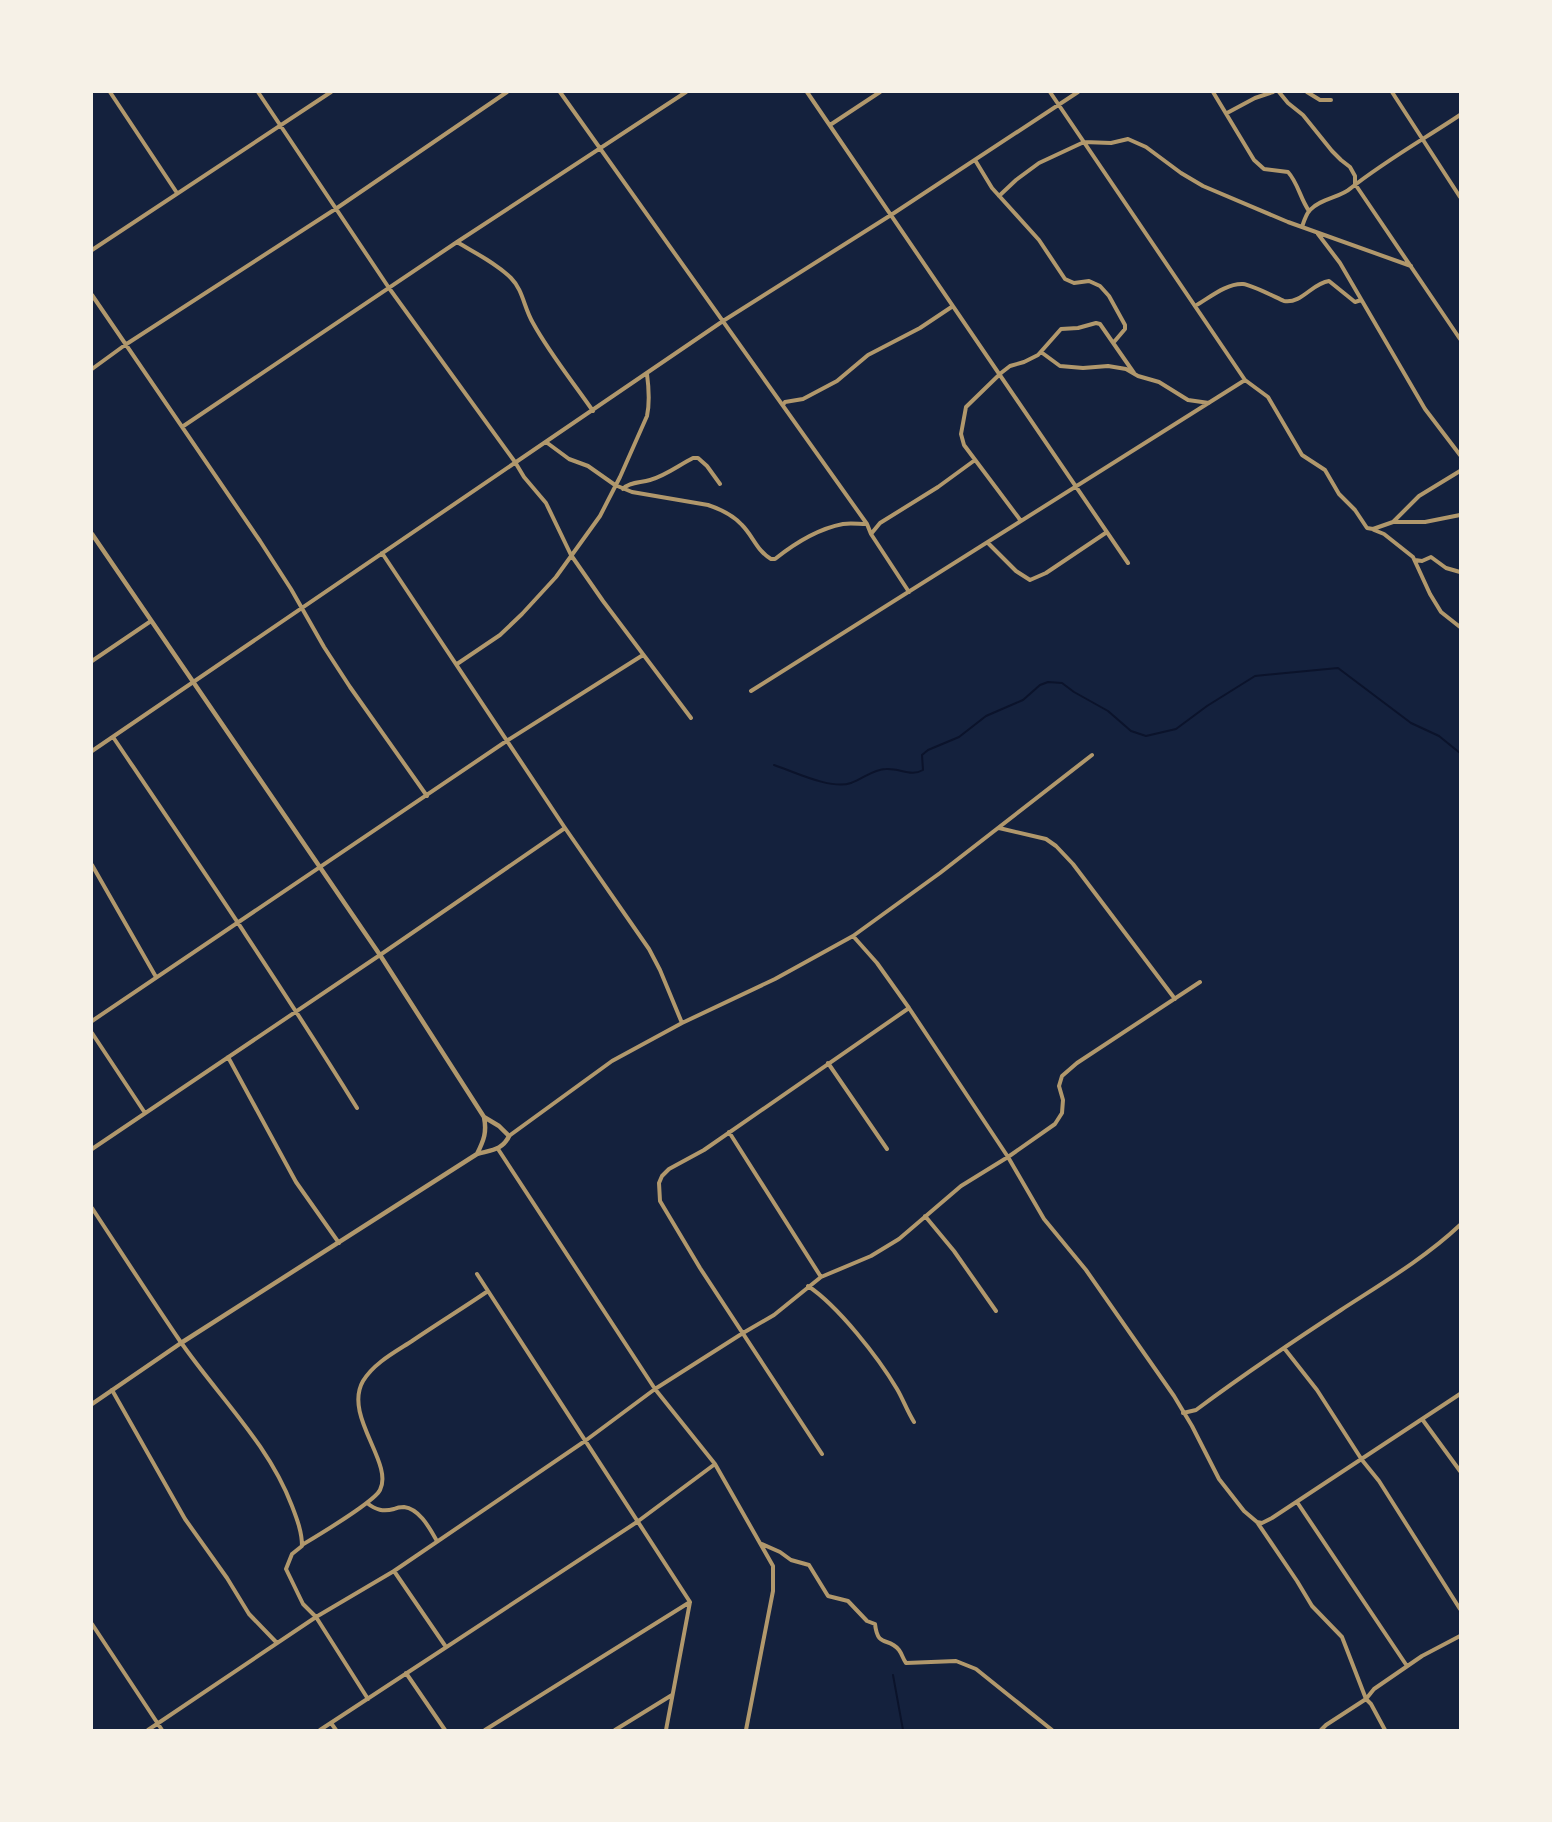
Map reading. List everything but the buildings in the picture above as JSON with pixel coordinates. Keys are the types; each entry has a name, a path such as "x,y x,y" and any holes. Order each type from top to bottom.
{"street":[{"path":"110,92 177,193"},
{"path":"258,92 388,288 524,477 546,503 571,555 603,602 691,718"},
{"path":"92,250 330,92"},
{"path":"92,369 125,345 337,208 507,92"},
{"path":"560,92 867,524 871,534 909,592"},
{"path":"182,427 457,242 686,92"},
{"path":"807,92 1128,563"},
{"path":"830,125 879,92"},
{"path":"1050,92 1245,380 1268,397 1302,455 1325,470 1339,494 1355,510 1367,528 1389,538 1415,560 1441,612 1461,627"},
{"path":"92,751 723,321 891,215 1078,92"},
{"path":"1213,92 1254,160 1264,169 1288,172 1296,182 1300,196 1309,211"},
{"path":"1227,113 1255,98 1273,92"},
{"path":"1279,92 1303,115 1332,152 1350,167 1355,176 1355,184 1461,339"},
{"path":"1307,92 1320,100 1331,100"},
{"path":"1392,92 1461,197"},
{"path":"1302,227 1309,211 1330,197 1349,190 1461,115"},
{"path":"999,196 1039,163 1084,142 1111,143 1128,139 1156,154 1203,186 1318,234 1411,266"},
{"path":"975,160 999,196 1039,240 1065,279 1074,283 1089,281 1095,283 1109,296 1125,325 1125,329 1114,342"},
{"path":"1318,234 1340,263 1425,409 1461,454"},
{"path":"457,242 512,278 519,288 525,308 536,329 593,411"},
{"path":"1195,306 1225,289 1242,284 1289,302 1319,284 1329,281 1355,302 1361,300"},
{"path":"92,295 260,541 350,687 428,796"},
{"path":"783,405 785,402 803,399 837,381 868,355 920,328 953,306"},
{"path":"1022,521 975,460 962,439 963,414 966,406 1010,366 1024,362 1041,352 1061,329 1078,328 1096,322 1114,342 1134,373"},
{"path":"1041,352 1060,366 1119,367 1159,382 1188,400 1209,403"},
{"path":"457,664 500,635 522,614 556,577 593,527 647,416 650,399 647,374"},
{"path":"751,692 1245,380"},
{"path":"546,442 569,459 588,466 623,489 716,508 742,525 763,554 771,559 797,542 823,530 843,524 867,524"},
{"path":"623,489 629,484 657,478 693,458 701,459 720,484"},
{"path":"871,534 880,524 975,460"},
{"path":"1393,522 1419,496 1461,471"},
{"path":"1373,529 1393,522 1425,522 1461,515"},
{"path":"988,543 1016,571 1030,580 1046,573 1107,532"},
{"path":"92,534 380,955 484,1117 485,1138 477,1154"},
{"path":"382,554 649,950 682,1023"},
{"path":"1415,560 1422,561 1431,557 1446,568 1461,572"},
{"path":"92,660 151,621"},
{"path":"92,1021 508,740 643,655"},
{"path":"113,737 239,922 357,1108"},
{"path":"92,1404 181,1343 477,1154 498,1149 506,1143 509,1136 612,1061 682,1023 776,979 853,936 940,873 1092,755"},
{"path":"92,1149 565,828"},
{"path":"999,828 1046,839 1056,846 1073,864 1175,999"},
{"path":"92,866 156,977"},
{"path":"853,936 877,963 909,1008 1008,1157 1044,1219 1086,1270 1174,1396 1219,1479 1244,1511 1257,1522 1312,1606 1342,1637 1366,1699 1385,1731"},
{"path":"148,1731 316,1617 394,1571 585,1441 655,1389 774,1315 821,1277 884,1249 899,1239 968,1180 1008,1157 1054,1124 1062,1113 1063,1100 1059,1086 1062,1076 1077,1063 1200,982"},
{"path":"822,1454 692,1255 660,1201 659,1183 669,1169 704,1150 909,1008"},
{"path":"92,1033 145,1113"},
{"path":"228,1057 297,1182 339,1243"},
{"path":"828,1063 887,1149"},
{"path":"484,1117 499,1126 509,1136"},
{"path":"729,1132 821,1277"},
{"path":"498,1149 655,1389 715,1464 773,1566 774,1580 746,1731"},
{"path":"92,1208 181,1343 237,1413 278,1475 297,1519 302,1536 302,1546"},
{"path":"925,1216 954,1251 996,1311"},
{"path":"1183,1413 1196,1410 1284,1348 1379,1286 1459,1227"},
{"path":"477,1274 690,1602 666,1731"},
{"path":"808,1286 832,1306 867,1347 897,1389 914,1422"},
{"path":"368,1699 316,1617 303,1604 285,1569 292,1554 367,1503 380,1490 382,1475 358,1405 358,1392 364,1380 379,1363 488,1291"},
{"path":"1284,1348 1317,1390 1362,1460 1379,1481 1461,1609"},
{"path":"112,1390 185,1519 227,1578 244,1607 277,1643"},
{"path":"1257,1522 1272,1518 1461,1394"},
{"path":"1422,1419 1461,1471"},
{"path":"320,1731 638,1522 715,1464"},
{"path":"1297,1502 1407,1666"},
{"path":"367,1503 377,1510 403,1507 415,1511 437,1541"},
{"path":"761,1544 780,1552 791,1560 809,1565 828,1596 848,1601 867,1621 875,1624 876,1633 880,1639 892,1644 900,1651 906,1663 956,1661 976,1669 1052,1731"},
{"path":"394,1571 446,1647"},
{"path":"485,1731 690,1602"},
{"path":"92,1624 162,1731"},
{"path":"1321,1731 1407,1666 1461,1636"},
{"path":"406,1673 445,1731"},
{"path":"615,1731 673,1694"},
{"path":"331,1724 336,1731"}],"waterway":[{"path":"774,765 823,782 843,785 881,769 919,772 923,770 922,755 928,750 959,737 986,716 1023,700 1040,685 1048,682 1062,683 1108,711 1131,731 1146,736 1176,729 1207,706 1255,676 1338,668 1411,723 1439,736 1460,753"},
{"path":"893,1675 903,1730"}]}
